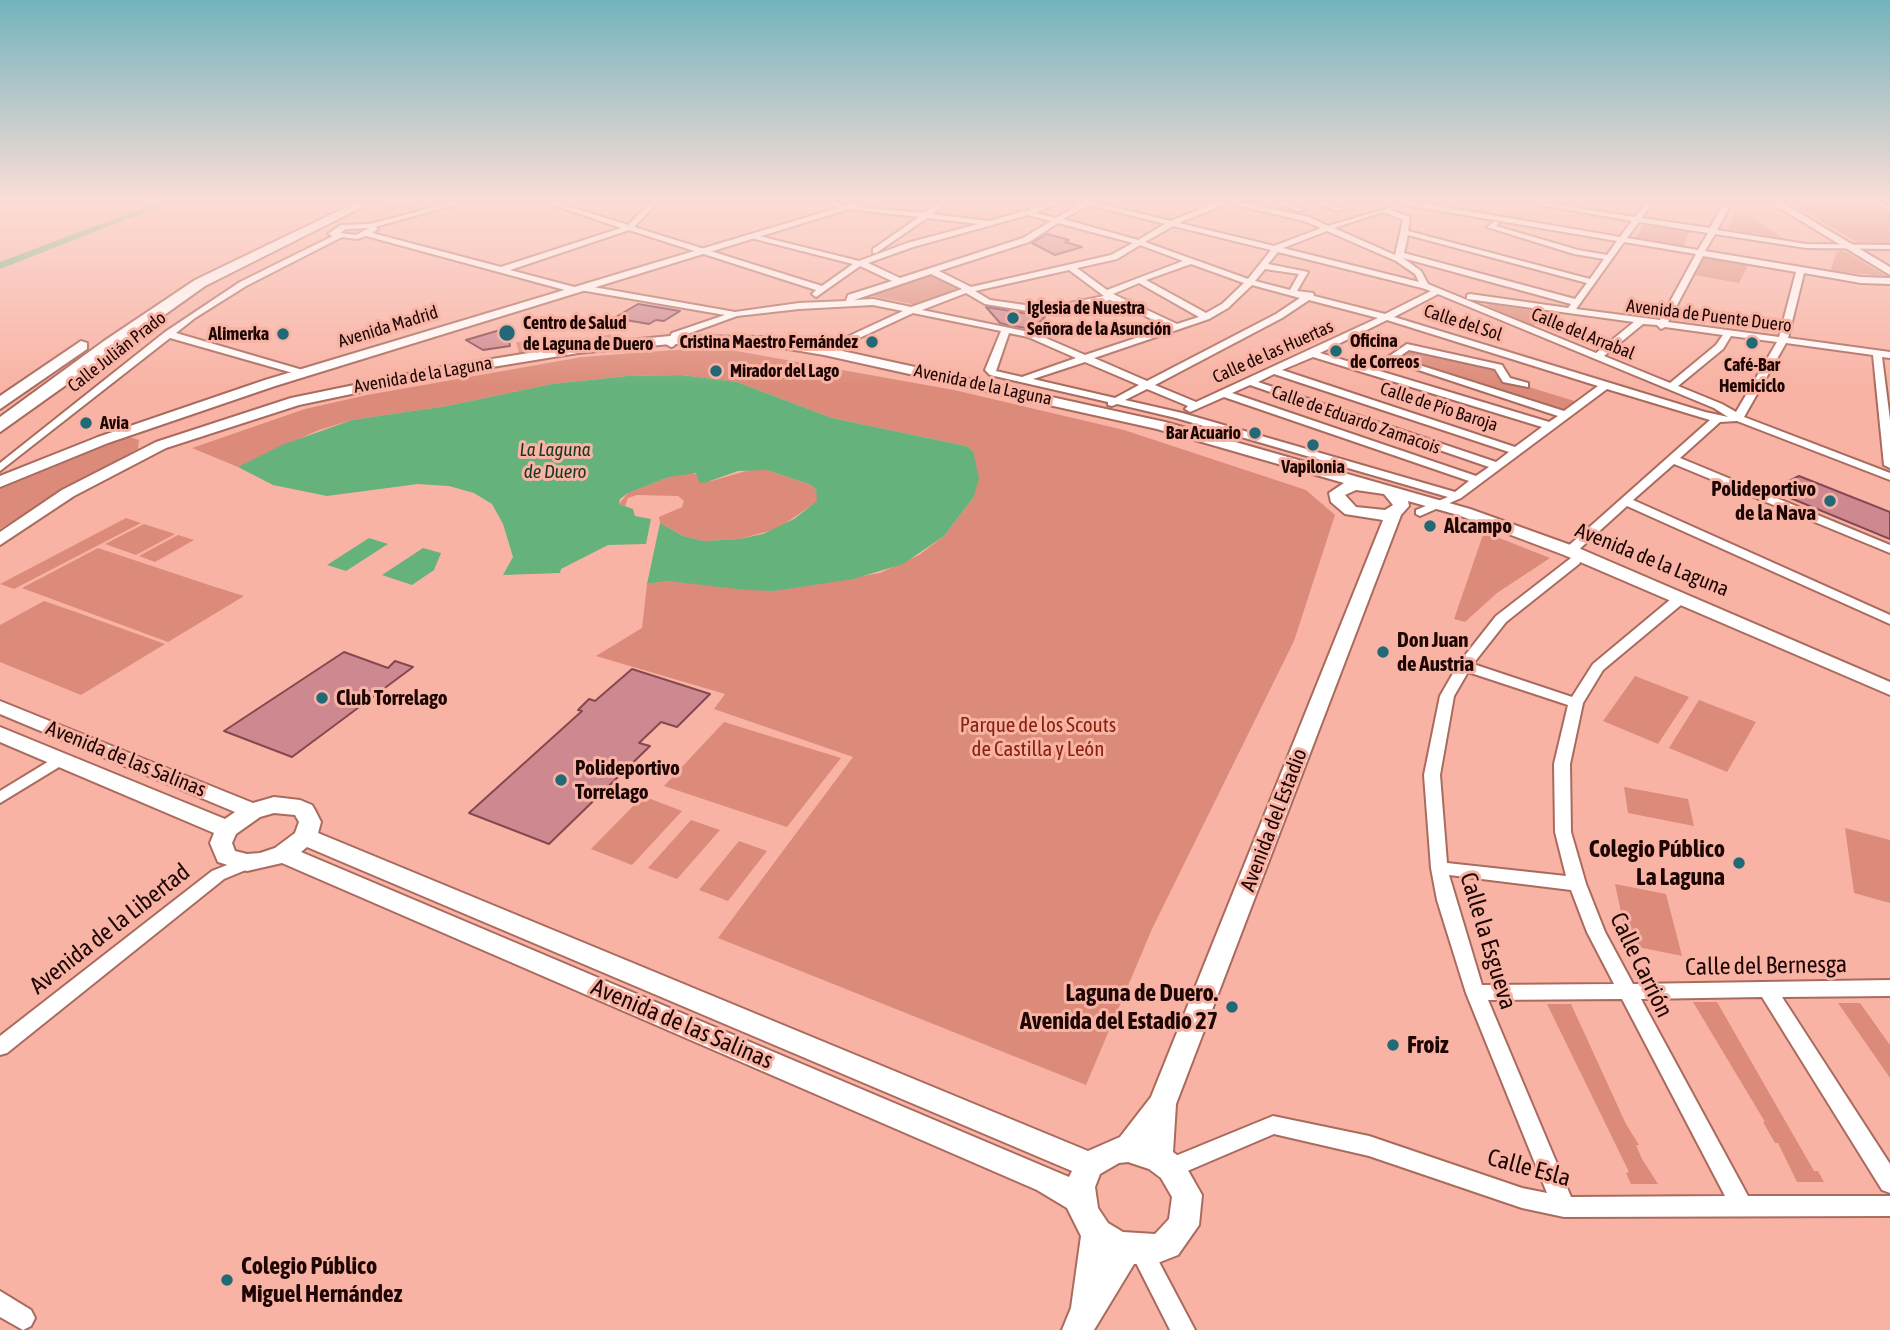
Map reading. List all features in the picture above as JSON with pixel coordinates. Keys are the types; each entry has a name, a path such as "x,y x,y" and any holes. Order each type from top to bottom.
{"highway":[{"path":"0,404 152,297 217,262"},
{"path":"0,426 110,344 200,284 244,262"}],"main road":[{"name":"Avenida Madrid","path":"144,425 270,383"}],"street":[{"name":"Calle Julián Prado","path":"0,468 168,334 226,293 288,262"},
{"path":"473,262 579,289 736,314"},
{"path":"499,270 523,262"},
{"name":"Avenida Madrid","path":"270,383 667,262"},
{"path":"742,262 822,289"},
{"path":"851,262 899,281"},
{"path":"799,306 862,262"},
{"path":"850,301 851,297 955,262"},
{"path":"824,351 915,309 968,290 1095,262"},
{"path":"930,270 988,302 1046,311 1109,295 1139,280 1188,262"},
{"name":"Calle del Sol","path":"1194,262 1250,282 1310,295 1386,317 1717,419 1738,418"},
{"path":"1000,388 1206,317 1225,306 1267,262"},
{"name":"Calle del Arrabal","path":"1332,262 1438,291 1718,406 1738,418 1890,477"},
{"path":"1405,262 1418,273 1425,286"},
{"path":"1419,262 1575,302"},
{"path":"1518,262 1593,282"},
{"path":"1570,313 1575,302 1607,262"},
{"path":"1661,326 1698,262"},
{"path":"1752,262 1861,280 1890,281"},
{"path":"1874,262 1890,272"},
{"path":"1264,266 1304,272 1293,291"},
{"path":"1073,268 1109,295 1177,327"},
{"path":"1738,418 1781,341 1801,270"},
{"path":"1139,280 1167,298 1206,317"},
{"name":"Avenida de Puente Duero","path":"1438,291 1639,323 1890,355"},
{"name":"Calle de las Huertas","path":"1160,425 1221,393 1438,291"},
{"path":"1099,410 1279,316 1310,295"},
{"path":"1157,302 1167,298"},
{"name":"Avenida de Puente Duero","path":"1469,303 1483,300"},
{"path":"670,342 695,328 736,314 850,301 915,309 1006,329 1088,357 1196,406"},
{"path":"1136,308 1146,304"},
{"path":"1596,357 1639,323"},
{"path":"695,328 693,333 707,338"},
{"name":"Avenida de la Laguna","path":"1006,329 989,370 1178,415 1450,501 1890,698"},
{"path":"168,334 303,373"},
{"path":"1671,387 1720,348 1728,334"},
{"path":"1423,351 1443,335"},
{"name":"Avenida de la Laguna","path":"0,540 68,493 160,450 334,396 555,357 707,338 765,341 824,351 1000,388 1160,425 1390,491 1450,501"},
{"name":"Avenida de la Laguna","path":"670,342 771,347 970,386 1182,436 1341,489"},
{"path":"1524,385 1506,380 1499,367 1407,347 1390,359 1566,415"},
{"path":"1311,353 1550,426"},
{"path":"1877,353 1890,465"},
{"name":"Calle de Pío Baroja","path":"1271,370 1517,451"},
{"path":"1246,381 1498,466"},
{"path":"1420,512 1450,501 1604,386"},
{"name":"Calle de Eduardo Zamacois","path":"1221,393 1479,481"},
{"name":"Calle la Esgueva","path":"1564,1208 1475,993 1439,868 1432,775 1447,696 1464,666 1502,619 1573,556 1625,501 1717,419"},
{"path":"144,425 160,450"},
{"name":"Avenida Madrid","path":"0,482 144,425"},
{"path":"1207,438 1220,427"},
{"name":"Avenida de la Laguna","path":"0,552 85,493 160,450"},
{"path":"1672,459 1890,550"},
{"path":"1367,485 1341,489 1337,499 1344,507 1361,514 1384,534"},
{"path":"1390,491 1399,498 1401,506 1396,512"},
{"path":"1625,501 1890,620"},
{"name":"Avenida del Estadio","path":"1128,1149 1162,1104 1384,534 1396,512"},
{"name":"Avenida de la Laguna","path":"1361,514 1420,512 1488,528 1573,556 1890,689"},
{"name":"Calle Carrión","path":"1676,603 1598,667 1576,703 1562,764 1563,832 1577,884 1595,932 1742,1206"},
{"path":"1464,666 1576,703"},
{"name":"Avenida de las Salinas","path":"0,707 252,811"},
{"name":"Avenida de las Salinas","path":"0,734 227,829"},
{"path":"0,798 59,760"},
{"path":"286,804 304,810 310,822 305,836 283,854 230,865 220,843 227,829 252,811 286,804"},
{"name":"Avenida de las Salinas","path":"305,836 1090,1165"},
{"name":"Avenida de las Salinas","path":"283,854 1047,1180 1079,1199"},
{"name":"Avenida de la Libertad","path":"0,1047 230,865"},
{"path":"1439,868 1577,884"},
{"name":"Calle del Bernesga","path":"1475,993 1890,988"},
{"path":"1768,991 1890,1182"},
{"name":"Avenida del Estadio","path":"1162,1104 1165,1163"},
{"name":"Calle Esla","path":"1165,1163 1273,1125 1369,1146 1522,1198 1564,1208 1890,1206"},
{"path":"1082,1322 1134,1250 1167,1244 1184,1225 1187,1195 1165,1163 1128,1149 1114,1151 1090,1165 1080,1187 1079,1199 1083,1212 1097,1233 1134,1250 1183,1330"},
{"path":"1082,1322 1097,1233"},
{"path":"0,1303 23,1318"}],"green space":[{"path":"1697,262 1750,262 1739,283 1690,274"},
{"path":"1833,262 1863,262 1886,276 1830,271"},
{"path":"932,274 962,289 917,305 867,295"},
{"path":"1486,305 1549,313 1533,326 1523,324"},
{"path":"611,334 612,342 520,356 516,342 566,340 568,344"},
{"name":"Parque de los Scouts de Castilla y León","path":"714,347 954,390 1124,430 1306,490 1335,515 1294,641 1152,929 1086,1085 718,938 853,757 714,709 725,694 596,656 642,628 647,584 667,581 774,591 880,573 919,555 944,536 973,498 973,451 966,446 832,418 737,382 681,375 626,376 552,384 447,406 352,420 319,430 238,467 192,448 305,409 367,395 582,357"},
{"path":"1407,347 1500,368 1506,380 1581,403 1567,414 1392,357"},
{"path":"126,436 139,440 138,449 60,491 0,529 0,486"},
{"path":"750,470 767,470 809,484 816,489 818,501 777,529 739,539 704,541 683,536 660,523 659,517 682,507 684,501 678,496 637,495 628,498 625,506 619,504 628,493 669,477 691,472 711,481"},
{"path":"126,518 141,523 14,589 0,584"},
{"path":"144,524 175,534 136,555 105,544"},
{"path":"1484,532 1550,558 1497,593 1465,622 1454,619"},
{"path":"178,535 194,540 155,562 139,556"},
{"path":"98,548 244,596 168,642 22,588"},
{"path":"44,601 165,644 81,695 0,662 0,625"},
{"path":"1635,676 1689,697 1658,744 1603,721"},
{"path":"1699,700 1756,722 1727,772 1669,748"},
{"path":"724,722 841,758 787,827 664,786"},
{"path":"1624,787 1688,799 1694,826 1628,813"},
{"path":"643,796 682,811 632,865 591,849"},
{"path":"691,820 720,830 677,879 648,868"},
{"path":"1845,828 1890,840 1890,903 1854,893"},
{"path":"739,841 767,851 728,901 699,890"},
{"path":"1615,884 1666,894 1682,956 1628,945"},
{"path":"1693,1002 1717,1002 1814,1171 1818,1171 1824,1182 1797,1182 1778,1143 1775,1143"},
{"path":"1838,1003 1860,1003 1890,1045 1890,1078"},
{"path":"1547,1004 1571,1004 1626,1124 1639,1145 1636,1145 1642,1159 1658,1184 1631,1184 1626,1173 1629,1172"}],"water":[{"name":"La Laguna de Duero","path":"681,375 737,382 832,418 966,446 973,451 979,479 973,498 944,536 903,564 853,579 774,591 747,590 667,581 647,584 660,523 683,536 704,541 739,539 763,534 794,519 817,501 816,489 809,484 767,470 738,471 704,483 699,482 696,473 669,477 628,493 620,499 619,504 633,509 635,516 651,519 646,544 608,545 561,569 560,573 503,575 513,557 503,524 492,504 474,493 449,486 418,484 327,496 273,485 238,467 282,445 352,420 447,406 552,384 627,376"},
{"path":"369,538 388,544 346,571 327,565"},
{"path":"423,548 441,553 434,570 412,585 382,575"}],"building":[{"path":"638,304 680,311 664,321 656,320 649,324 614,318"},
{"name":"Iglesia de Nuestra Señora de la Asunción","path":"986,307 1045,317 1032,329 1007,325 1000,323"},
{"path":"507,328 510,346 483,350 466,340"},
{"name":"Polideportivo de la Nava","path":"1799,476 1890,512 1890,539 1771,490"},
{"name":"Club Torrelago","path":"344,652 388,668 395,661 413,667 292,757 224,731"},
{"name":"Polideportivo Torrelago","path":"632,669 710,694 677,727 661,722 639,743 650,746 549,844 469,813 582,711 578,710 589,699 595,701"}],"waterway":[{"path":"0,266 10,262"}],"place":[{"name":"Iglesia de Nuestra Señora de la Asunción","path":"1013,318"},
{"name":"Centro de Salud de Laguna de Duero","path":"507,333"},
{"name":"Alimerka","path":"283,334"},
{"name":"Cristina Maestro Fernández","path":"872,342"},
{"name":"Café-Bar Hemiciclo","path":"1752,343"},
{"name":"Oficina de Correos","path":"1336,351"},
{"name":"Mirador del Lago","path":"716,371"},
{"name":"Avia","path":"86,423"},
{"name":"Bar Acuario","path":"1255,433"},
{"name":"Vapilonia","path":"1313,445"},
{"name":"Polideportivo de la Nava","path":"1830,501"},
{"name":"Alcampo","path":"1430,526"},
{"name":"Don Juan de Austria","path":"1383,652"},
{"name":"Club Torrelago","path":"322,698"},
{"name":"Polideportivo Torrelago","path":"561,780"},
{"name":"Colegio Público La Laguna","path":"1739,863"},
{"name":"Laguna de Duero. Avenida del Estadio 27","path":"1232,1007"},
{"name":"Froiz","path":"1393,1045"},
{"name":"Colegio Público Miguel Hernández","path":"227,1280"}]}
